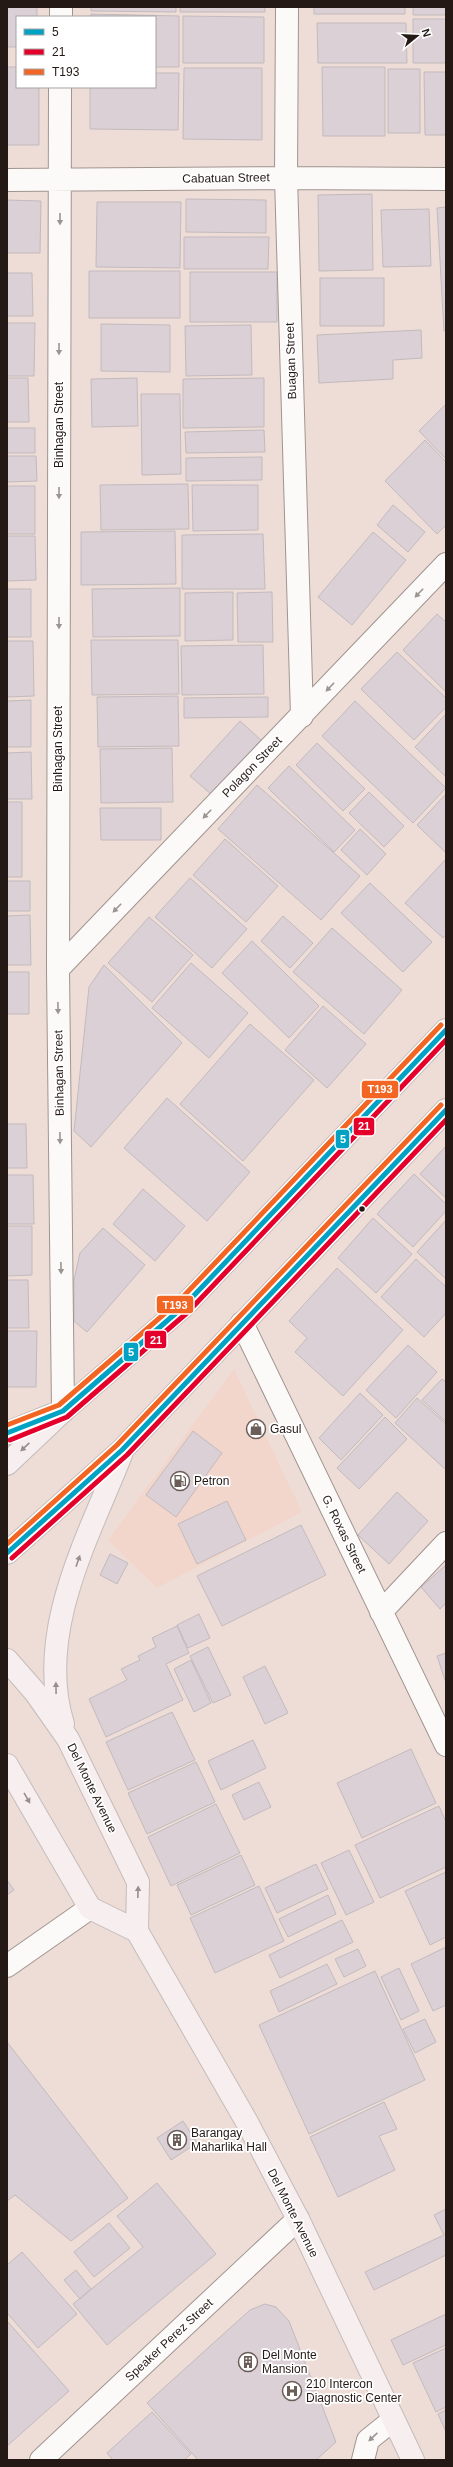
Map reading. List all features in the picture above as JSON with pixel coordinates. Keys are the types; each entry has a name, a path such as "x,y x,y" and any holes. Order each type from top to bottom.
{"main road":[{"path":"7,1464 63,1411 183,1307 446,1030"},
{"path":"7,1553 122,1450 446,1110"},
{"path":"7,1433 63,1411"},
{"path":"68,1739 57,1703 56,1647 67,1596 78,1558 122,1450"},
{"name":"Del Monte Avenue","path":"7,1660 35,1692 68,1739 138,1882 136,1931 245,2118 298,2219 413,2460"},
{"path":"7,1765 90,1908 136,1931"}],"street":[{"name":"Buagan Street","path":"287,7 286,178 302,716"},
{"name":"Binhagan Street","path":"60,88 58,969 63,1411"},
{"name":"Cabatuan Street","path":"7,180 286,178 446,179"},
{"name":"Polagon Street","path":"58,969 446,564"},
{"name":"G. Roxas Street","path":"242,1323 446,1745"},
{"path":"381,1612 446,1543"},
{"path":"7,1966 90,1908"},
{"name":"Speaker Perez Street","path":"41,2460 298,2219"},
{"path":"363,2460 368,2440 393,2420"}],"shaded area":[{"path":"234,1369 302,1512 157,1588 108,1540"}],"building":[{"path":"7,7 37,7 37,16 16,16 16,47 7,47"},
{"path":"91,7 176,7 176,12 91,11"},
{"path":"180,7 265,7 265,12 180,12"},
{"path":"314,7 405,7 405,14 314,14"},
{"path":"413,7 446,7 446,15 413,15"},
{"path":"91,14 179,16 179,67 156,67 156,16 91,16"},
{"path":"183,16 264,17 264,63 183,63"},
{"path":"413,19 446,19 446,63 413,63"},
{"path":"317,23 406,23 407,63 318,63"},
{"path":"7,67 16,67 16,88 39,88 39,145 7,145"},
{"path":"322,67 385,67 385,136 323,136"},
{"path":"184,68 262,68 262,140 183,139"},
{"path":"388,69 420,69 420,133 388,133"},
{"path":"424,72 446,72 446,135 425,135"},
{"path":"156,73 179,73 178,130 90,129 90,88 156,88"},
{"path":"372,194 373,270 319,271 318,195"},
{"path":"186,199 266,200 266,233 186,232"},
{"path":"7,200 41,201 40,253 7,253"},
{"path":"97,202 181,202 180,268 96,267"},
{"path":"446,207 446,330 444,331 437,208"},
{"path":"429,209 431,266 383,267 381,210"},
{"path":"184,237 269,237 268,269 184,269"},
{"path":"89,271 180,271 180,318 89,318"},
{"path":"190,272 277,272 277,322 190,322"},
{"path":"7,273 32,273 33,316 7,316"},
{"path":"320,278 384,278 384,326 320,326"},
{"path":"7,323 35,323 34,376 7,376"},
{"path":"101,324 170,325 170,372 101,371"},
{"path":"251,325 252,375 186,376 185,326"},
{"path":"421,330 422,358 393,360 393,379 319,383 317,335"},
{"path":"7,378 28,378 29,422 7,422"},
{"path":"137,378 138,426 92,427 91,379"},
{"path":"264,378 264,427 183,428 183,379"},
{"path":"141,394 180,394 181,474 142,475"},
{"path":"446,404 446,459 419,431"},
{"path":"7,428 35,428 35,453 7,453"},
{"path":"264,430 265,452 186,453 185,432"},
{"path":"425,440 446,462 446,525 437,534 385,481"},
{"path":"7,456 36,456 37,481 7,482"},
{"path":"262,457 262,480 186,481 186,458"},
{"path":"188,484 189,529 101,530 100,485"},
{"path":"192,485 258,485 258,530 193,531"},
{"path":"7,486 35,486 35,534 7,534"},
{"path":"393,505 425,532 408,552 377,525"},
{"path":"175,531 176,584 81,585 81,532"},
{"path":"373,532 406,560 352,625 318,597"},
{"path":"263,534 265,589 182,589 182,535"},
{"path":"7,536 35,536 36,580 7,581"},
{"path":"180,588 180,636 93,637 92,589"},
{"path":"7,589 31,589 31,637 7,637"},
{"path":"233,592 233,640 185,641 185,593"},
{"path":"272,592 273,642 238,642 237,593"},
{"path":"437,614 446,622 446,692 403,650"},
{"path":"91,640 178,640 179,694 92,695"},
{"path":"7,641 33,641 34,696 7,697"},
{"path":"263,645 264,694 182,695 181,646"},
{"path":"397,652 446,698 446,707 414,740 361,689"},
{"path":"178,696 179,746 98,747 97,697"},
{"path":"268,697 268,717 184,718 184,698"},
{"path":"31,700 31,747 7,747 7,701"},
{"path":"355,701 446,788 413,823 322,736"},
{"path":"446,714 446,777 415,747"},
{"path":"240,721 261,740 212,795 190,776"},
{"path":"317,743 365,789 343,811 296,765"},
{"path":"172,748 173,802 101,803 100,749"},
{"path":"31,752 32,799 7,799 7,753"},
{"path":"289,766 355,830 334,852 268,788"},
{"path":"257,785 360,876 321,920 218,829"},
{"path":"369,792 404,826 384,847 349,813"},
{"path":"446,794 446,853 417,825"},
{"path":"7,802 22,802 22,877 7,877"},
{"path":"100,808 161,808 161,840 101,840"},
{"path":"360,829 386,854 367,875 341,850"},
{"path":"225,839 278,886 246,922 193,875"},
{"path":"446,859 446,935 443,938 405,903"},
{"path":"190,878 247,929 212,968 155,917"},
{"path":"7,881 30,881 30,911 7,911"},
{"path":"370,883 432,942 403,972 341,913"},
{"path":"30,915 31,965 7,965 7,916"},
{"path":"283,916 313,943 290,968 261,941"},
{"path":"149,917 193,955 152,1002 108,963"},
{"path":"332,928 402,990 364,1034 293,972"},
{"path":"252,941 319,1006 289,1038 222,973"},
{"path":"191,963 248,1013 209,1058 152,1008"},
{"path":"104,965 182,1043 91,1147 74,1131 89,987"},
{"path":"7,972 29,972 29,1014 7,1014"},
{"path":"323,1006 366,1044 327,1088 285,1050"},
{"path":"250,1024 314,1080 243,1161 180,1104"},
{"path":"167,1098 250,1172 207,1221 124,1148"},
{"path":"7,1124 26,1124 27,1168 7,1168"},
{"path":"446,1146 446,1198 420,1174"},
{"path":"414,1174 446,1204 446,1211 413,1247 377,1214"},
{"path":"7,1175 33,1175 34,1224 7,1224"},
{"path":"143,1189 185,1226 155,1261 113,1224"},
{"path":"373,1218 412,1254 376,1293 338,1258"},
{"path":"446,1220 446,1279 417,1252"},
{"path":"7,1226 32,1226 32,1275 7,1276"},
{"path":"103,1228 145,1265 87,1332 74,1321 74,1280 80,1253"},
{"path":"416,1259 446,1287 446,1313 424,1337 381,1297"},
{"path":"337,1268 403,1330 343,1396 295,1352 307,1338 289,1321"},
{"path":"7,1280 28,1280 29,1328 7,1328"},
{"path":"7,1331 37,1331 36,1387 7,1387"},
{"path":"408,1345 437,1372 396,1418 366,1390"},
{"path":"442,1379 446,1382 446,1422 422,1400"},
{"path":"360,1393 383,1415 341,1460 319,1438"},
{"path":"417,1398 446,1424 446,1470 395,1423"},
{"path":"385,1417 407,1439 359,1489 337,1468"},
{"name":"Petron","path":"193,1431 222,1453 176,1517 146,1495"},
{"path":"397,1492 428,1521 389,1564 358,1535"},
{"path":"227,1501 246,1540 197,1564 178,1524"},
{"path":"301,1525 326,1575 222,1626 197,1576"},
{"path":"110,1554 128,1563 117,1584 100,1575"},
{"path":"446,1565 446,1603 440,1609 421,1587"},
{"path":"199,1614 210,1638 188,1648 177,1625"},
{"path":"177,1626 189,1653 166,1664 183,1700 106,1737 89,1699 127,1680 121,1669 140,1660 138,1656 156,1647 152,1638"},
{"path":"208,1647 231,1695 213,1703 190,1656"},
{"path":"446,1653 446,1683 437,1656"},
{"path":"191,1660 211,1703 194,1712 174,1669"},
{"path":"265,1666 288,1713 265,1724 243,1677"},
{"path":"172,1712 195,1760 128,1790 106,1742"},
{"path":"253,1740 266,1768 221,1790 208,1761"},
{"path":"411,1749 436,1803 362,1838 337,1783"},
{"path":"196,1762 215,1802 147,1834 128,1793"},
{"path":"259,1782 271,1807 244,1820 232,1795"},
{"path":"216,1804 240,1853 171,1886 148,1837"},
{"path":"439,1806 446,1822 446,1867 380,1898 355,1845"},
{"path":"349,1850 374,1902 346,1915 321,1863"},
{"path":"241,1855 255,1885 191,1915 177,1885"},
{"path":"316,1864 328,1889 277,1913 265,1888"},
{"path":"446,1872 446,1937 430,1945 405,1891"},
{"path":"7,1880 14,1890 7,1895"},
{"path":"259,1886 284,1941 215,1973 190,1918"},
{"path":"328,1895 336,1914 288,1937 279,1919"},
{"path":"342,1920 353,1942 280,1978 269,1955"},
{"path":"446,1947 446,2005 433,2011 411,1964"},
{"path":"358,1949 366,1966 344,1977 335,1959"},
{"path":"327,1964 337,1984 279,2012 270,1991"},
{"path":"399,1968 419,2011 401,2020 381,1977"},
{"path":"375,1971 425,2080 309,2134 259,2025"},
{"path":"425,2019 436,2042 415,2053 403,2029"},
{"path":"7,2042 128,2198 71,2241 15,2195 7,2201"},
{"path":"384,2102 397,2129 379,2136 395,2170 338,2197 310,2137"},
{"name":"Barangay Maharlika Hall","path":"183,2121 197,2143 171,2160 157,2138"},
{"path":"157,2183 216,2254 107,2345 73,2304 143,2247 117,2216"},
{"path":"446,2209 446,2255 374,2290 365,2272 444,2235 434,2215"},
{"path":"109,2223 130,2248 94,2277 74,2252"},
{"path":"22,2252 77,2314 38,2348 7,2313 7,2265"},
{"path":"76,2270 91,2289 80,2299 64,2280"},
{"name":"Del Monte Mansion","path":"265,2304 276,2307 289,2321 336,2442 316,2460 198,2460 147,2403 250,2310"},
{"path":"446,2314 446,2345 403,2365 391,2340"},
{"path":"7,2321 69,2391 7,2446"},
{"path":"446,2348 446,2407 436,2412 413,2363"},
{"path":"446,2410 446,2432 438,2414"},
{"path":"152,2412 191,2454 184,2460 113,2460 107,2453"}],"transit line":[{"name":"T193","path":"7,1425 59,1405 178,1302 441,1025"},
{"name":"5","path":"7,1433 63,1411 183,1307 446,1030"},
{"name":"21","path":"10,1440 67,1417 188,1312 446,1040"},
{"name":"T193","path":"7,1544 117,1445 441,1105"},
{"name":"5","path":"7,1553 122,1450 446,1110"},
{"name":"21","path":"12,1558 127,1455 446,1120"}],"place":[{"name":"Gasul","path":"256,1429"},
{"name":"Petron","path":"180,1481"},
{"name":"Barangay Maharlika Hall","path":"177,2140"},
{"name":"Del Monte Mansion","path":"248,2362"},
{"name":"210 Intercon Diagnostic Center","path":"292,2391"}]}
